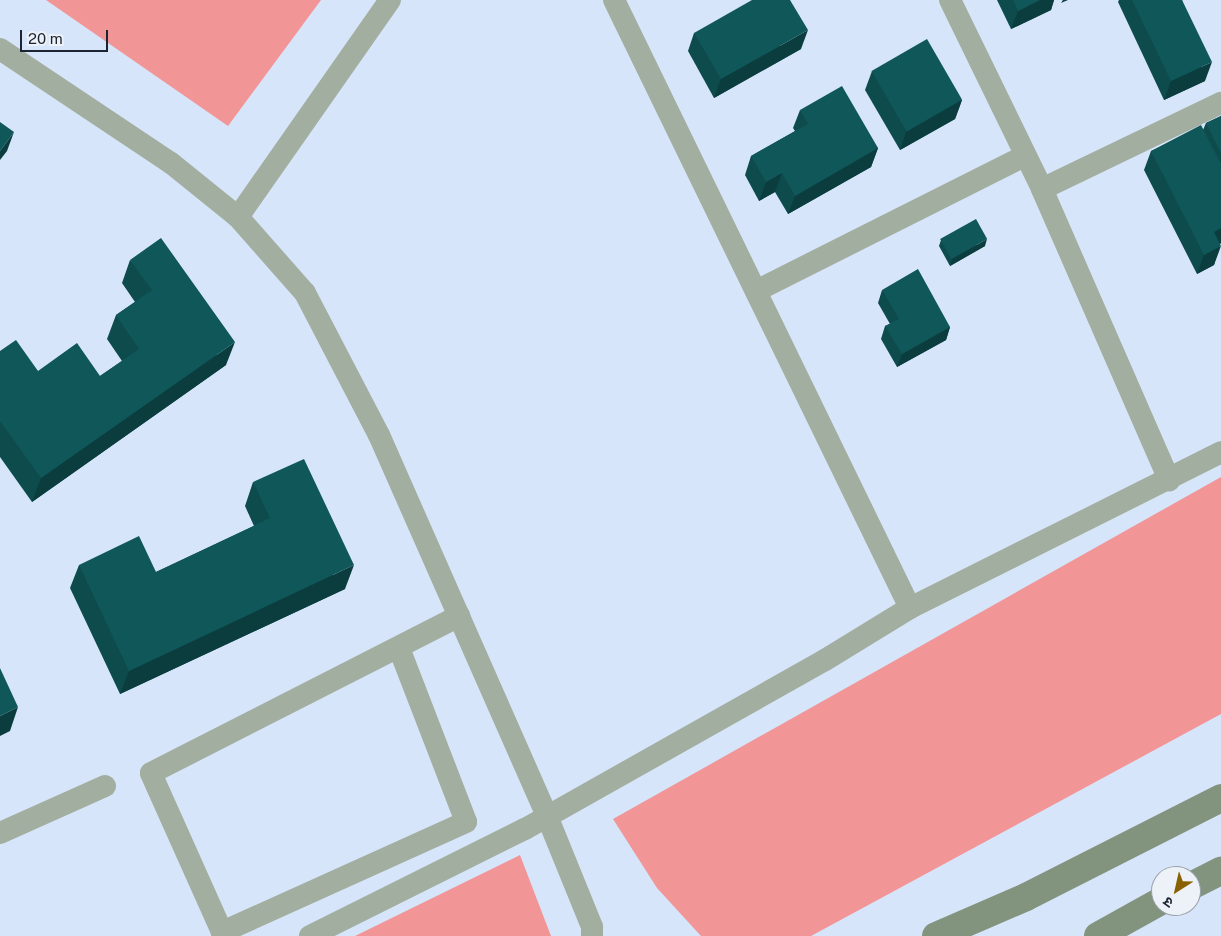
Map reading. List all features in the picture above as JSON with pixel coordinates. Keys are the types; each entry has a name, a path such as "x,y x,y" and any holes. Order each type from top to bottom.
{"street":[{"path":"238,217 390,0"},
{"path":"614,0 910,608"},
{"path":"950,0 1042,189 1169,480"},
{"path":"0,48 171,163 238,217 305,293 379,435 547,816 596,933"},
{"path":"1042,189 1221,104"},
{"path":"756,291 1025,156"},
{"path":"310,936 547,816 825,660 910,608 1169,480 1221,452"},
{"path":"399,648 466,822 222,932 151,773 459,616"},
{"path":"0,833 105,786"},
{"path":"936,936 1026,897 1221,798"},
{"path":"1098,936 1151,907"}],"shaded area":[{"path":"46,0 321,0 228,126"},
{"path":"1221,477 1221,714 811,936 701,936 657,888 613,819"},
{"path":"520,855 551,936 355,936"}],"building":[{"path":"752,0 790,0 808,30 721,79 694,33"},
{"path":"1013,0 1040,0 1018,11"},
{"path":"1132,0 1182,0 1212,62 1171,81"},
{"path":"927,39 962,100 907,132 872,71"},
{"path":"842,86 878,148 795,196 782,173 766,182 751,156 808,124 800,110"},
{"path":"1221,116 1221,153 1206,123"},
{"path":"0,122 14,132 0,151"},
{"path":"1201,125 1221,164 1221,228 1214,232 1221,246 1204,255 1151,151"},
{"path":"976,219 987,239 951,259 940,239"},
{"path":"161,238 235,342 41,478 0,421 0,351 16,340 38,371 77,343 100,376 139,349 116,315 152,290 130,260"},
{"path":"918,269 950,327 902,354 885,326 899,319 882,290"},
{"path":"304,459 354,565 129,671 79,565 139,536 156,572 270,518 253,482"},
{"path":"0,668 18,707 0,716"}]}
